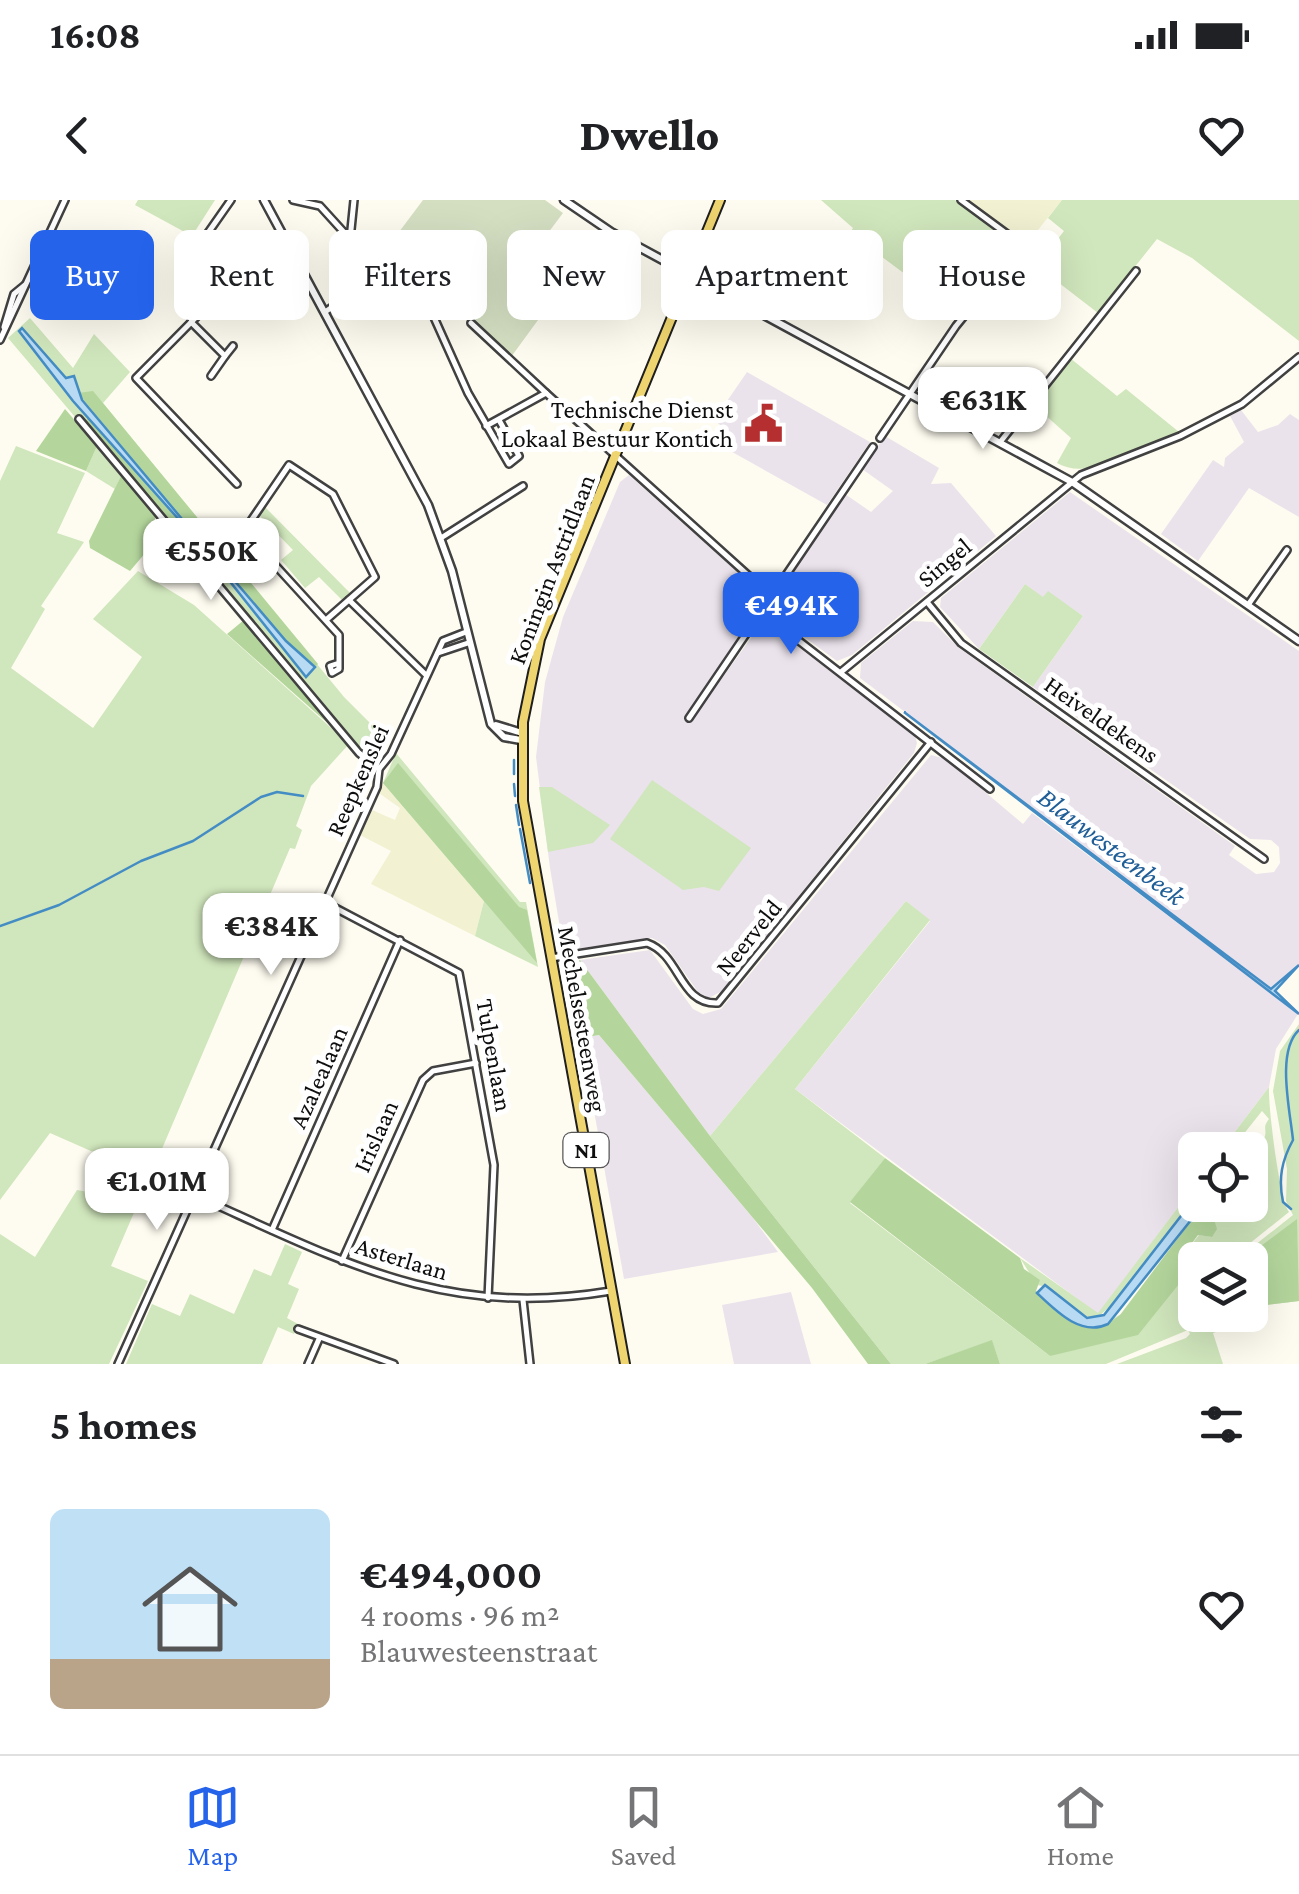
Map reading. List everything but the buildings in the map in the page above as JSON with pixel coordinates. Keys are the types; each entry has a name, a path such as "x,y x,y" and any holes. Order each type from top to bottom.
{"main road":[{"name":"Koningin Astridlaan","path":"708,230 720,200"},
{"name":"Koningin Astridlaan","path":"522,737 540,638 672,320"},
{"name":"Mechelsesteenweg","path":"522,737 523,801 624,1364"}],"street":[{"path":"0,340 65,200"},
{"path":"231,200 203,240 224,289 137,375 136,383 237,484"},
{"path":"264,200 442,538 489,718 504,736 522,737"},
{"path":"293,200 320,206 342,230"},
{"path":"352,230 354,200"},
{"path":"564,200 661,257"},
{"path":"880,438 1022,245 961,200"},
{"path":"1001,442 1136,270"},
{"path":"322,314 329,309"},
{"path":"436,320 486,426 509,464 519,456 499,420"},
{"path":"775,320 1072,482 1299,641"},
{"path":"191,322 225,356"},
{"path":"472,323 769,594"},
{"path":"211,376 233,346"},
{"name":"Singel","path":"841,672 1072,482 1242,404 1299,357"},
{"path":"486,426 546,393"},
{"path":"78,420 359,753 378,769"},
{"path":"688,718 763,613 769,594 873,447"},
{"path":"326,620 376,579 334,495 290,465 244,531 340,637 336,664"},
{"path":"442,538 522,486"},
{"path":"1248,605 1287,550"},
{"path":"349,600 426,675"},
{"name":"Heiveldekens","path":"926,602 961,643 1264,859"},
{"path":"763,613 990,788"},
{"name":"Reepkenslei","path":"118,1364 376,787 378,769 392,751 444,641 466,632"},
{"path":"438,653 468,643"},
{"name":"Neerveld","path":"552,958 647,943 665,954 693,997 703,1004 718,1003 930,742"},
{"name":"Tulpenlaan","path":"324,902 458,971 494,1174 488,1298"},
{"name":"Azalealaan","path":"272,1230 400,940"},
{"name":"Irislaan","path":"342,1261 423,1080 433,1072 476,1064"},
{"name":"Asterlaan","path":"194,1195 342,1261 422,1289 523,1300 612,1290"},
{"path":"523,1300 530,1364"},
{"path":"298,1329 394,1364"},
{"path":"308,1364 320,1339"}],"shaded area":[{"path":"747,372 870,442 827,505 716,443 725,429 714,420"},
{"path":"1241,410 1258,432 1278,425 1290,414 1299,420 1299,517 1249,488 1198,561 1161,534 1213,460 1224,467 1225,458 1244,442 1230,416"},
{"path":"885,436 939,468 931,484 951,483 996,536 852,655 837,661 777,617 772,605 845,494 871,512 893,491 862,469"},
{"path":"629,475 763,595 763,604 686,717 692,720 761,624 767,623 915,736 917,743 914,753 722,991 709,998 698,992 665,945 652,938 568,950 562,940 550,868 536,757 545,682 563,617 620,482"},
{"path":"1070,492 1299,651 1299,965 1273,990 860,678 861,663 913,621 933,622 959,648 1235,846 1229,855 1256,874 1274,872 1280,863 1279,847 1271,840 1250,839 1033,687 1083,616 1048,592 1043,598 1025,584 979,649 940,607 941,598"},
{"path":"931,755 946,759 1023,824 1032,813 1298,1014 1276,1049 1269,1087 1235,1132 1178,1132 1178,1208 1098,1314 795,1089 930,921 906,901 710,1136 580,960 650,950 693,1009 703,1014 721,1009"},
{"path":"599,1035 778,1252 624,1279 581,1038"},
{"path":"791,1292 811,1364 734,1364 722,1305"}],"green space":[{"path":"138,200 215,200 196,230 181,230 135,205"},
{"path":"423,200 545,200 563,213 550,230 507,230 507,320 538,320 511,357 474,320 487,320 487,230 400,230"},
{"path":"821,200 955,200 994,230 903,230 903,273 883,258 883,230 853,228"},
{"path":"965,200 1062,200 1038,230 1006,230"},
{"path":"1062,200 1299,200 1299,341 1192,258 1157,239 1098,313 1061,284 1064,231 1048,218"},
{"path":"30,318 73,368 94,334 130,372 103,403 344,697 387,740 379,760 371,757 368,762 8,338"},
{"path":"1070,358 1117,396 1126,389 1179,432 1102,465 1070,468 1057,463 1071,438 1044,414 1047,409 1036,400"},
{"path":"93,391 201,522 200,532 182,519 78,393"},
{"path":"65,409 97,446 86,471 36,451"},
{"path":"88,417 176,516 174,524 167,523 85,423"},
{"path":"16,446 85,473 57,533 84,542 41,606 45,609 11,668 93,728 142,657 93,619 138,571 194,605 349,744 311,786 296,826 302,830 295,849 290,848 150,1177 50,1133 0,1200 0,481"},
{"path":"97,446 122,474 115,489 86,471"},
{"path":"122,474 156,514 152,532 157,539 130,571 90,548 89,541"},
{"path":"265,507 352,595 344,602 319,577 305,588 281,560 293,550 259,515"},
{"path":"223,549 318,664 315,667 286,641 216,559"},
{"path":"1025,584 1043,597 1048,591 1083,616 1033,687 979,649"},
{"path":"244,620 341,735 227,634"},
{"path":"396,753 520,902 526,902 538,967 475,936 484,901 383,783"},
{"path":"398,763 519,907 527,910 537,963 383,783"},
{"path":"652,780 751,848 719,891 704,887 683,890 610,839"},
{"path":"383,783 484,901 475,936 371,884 391,851 360,835 372,810 395,820 400,808 379,793"},
{"path":"539,787 552,787 610,825 593,843 548,852"},
{"path":"906,901 930,920 795,1089 885,1158 850,1203 1050,1356 1178,1280 1178,1332 1183,1332 1106,1364 1000,1364 992,1341 925,1364 891,1364 710,1136"},
{"path":"580,960 710,1136 891,1364 868,1364 812,1288 599,1035 581,1038 568,971 568,965"},
{"path":"1299,1024 1299,1301 1268,1305 1268,1242 1259,1242 1293,1215 1286,1201 1287,1169 1273,1091 1280,1051"},
{"path":"1269,1087 1275,1154 1289,1212 1252,1242 1193,1242 1199,1235 1212,1237 1213,1222 1268,1222 1265,1132 1269,1119 1262,1111 1245,1132 1235,1132"},
{"path":"885,1158 1020,1258 1024,1269 1040,1280 1036,1291 1104,1327 1120,1315 1190,1222 1215,1222 1217,1229 1212,1237 1198,1235 1193,1242 1178,1242 1178,1285 1138,1335 1050,1356 850,1202"},
{"path":"77,1190 139,1201 111,1266 148,1281 109,1364 0,1364 0,1234 35,1257"},
{"path":"1178,1207 1178,1220 1115,1302 1096,1319 1037,1285 1020,1258 1098,1313"},
{"path":"1297,1219 1299,1301 1268,1305 1266,1242"},
{"path":"285,1244 302,1252 288,1284 299,1289 287,1318 298,1324 294,1334 278,1327 262,1364 126,1364 152,1304 180,1316 190,1294 234,1314 254,1269 271,1276"},
{"path":"1216,1332 1223,1364 1117,1364 1186,1338 1190,1334"},
{"path":"992,1340 1000,1364 925,1364"}],"water":[{"path":"22,328 66,378 74,376 82,400 182,519 204,535 199,542 73,401 19,331"},
{"path":"209,543 210,552 286,641 315,667 306,677 204,549"},
{"path":"904,712 1271,989 1299,965 1275,991 1299,1014"},
{"path":"1178,1220 1189,1222 1108,1324 1079,1325 1037,1293 1045,1285 1087,1318 1104,1315"}],"waterway":[{"path":"514,760 514,774"},
{"path":"514,784 515,796"},
{"path":"0,926 59,905 141,861 193,841 261,797 277,792 303,796"},
{"path":"516,805 519,825"},
{"path":"520,829 530,883"},
{"path":"1291,1209 1283,1202 1281,1177 1293,1140 1286,1066 1292,1040 1299,1030"}],"place":[{"name":"Technische Dienst Lokaal Bestuur Kontich","path":"763,423"}],"water label":[{"name":"Blauwesteenbeek","path":"1112,846"}]}
